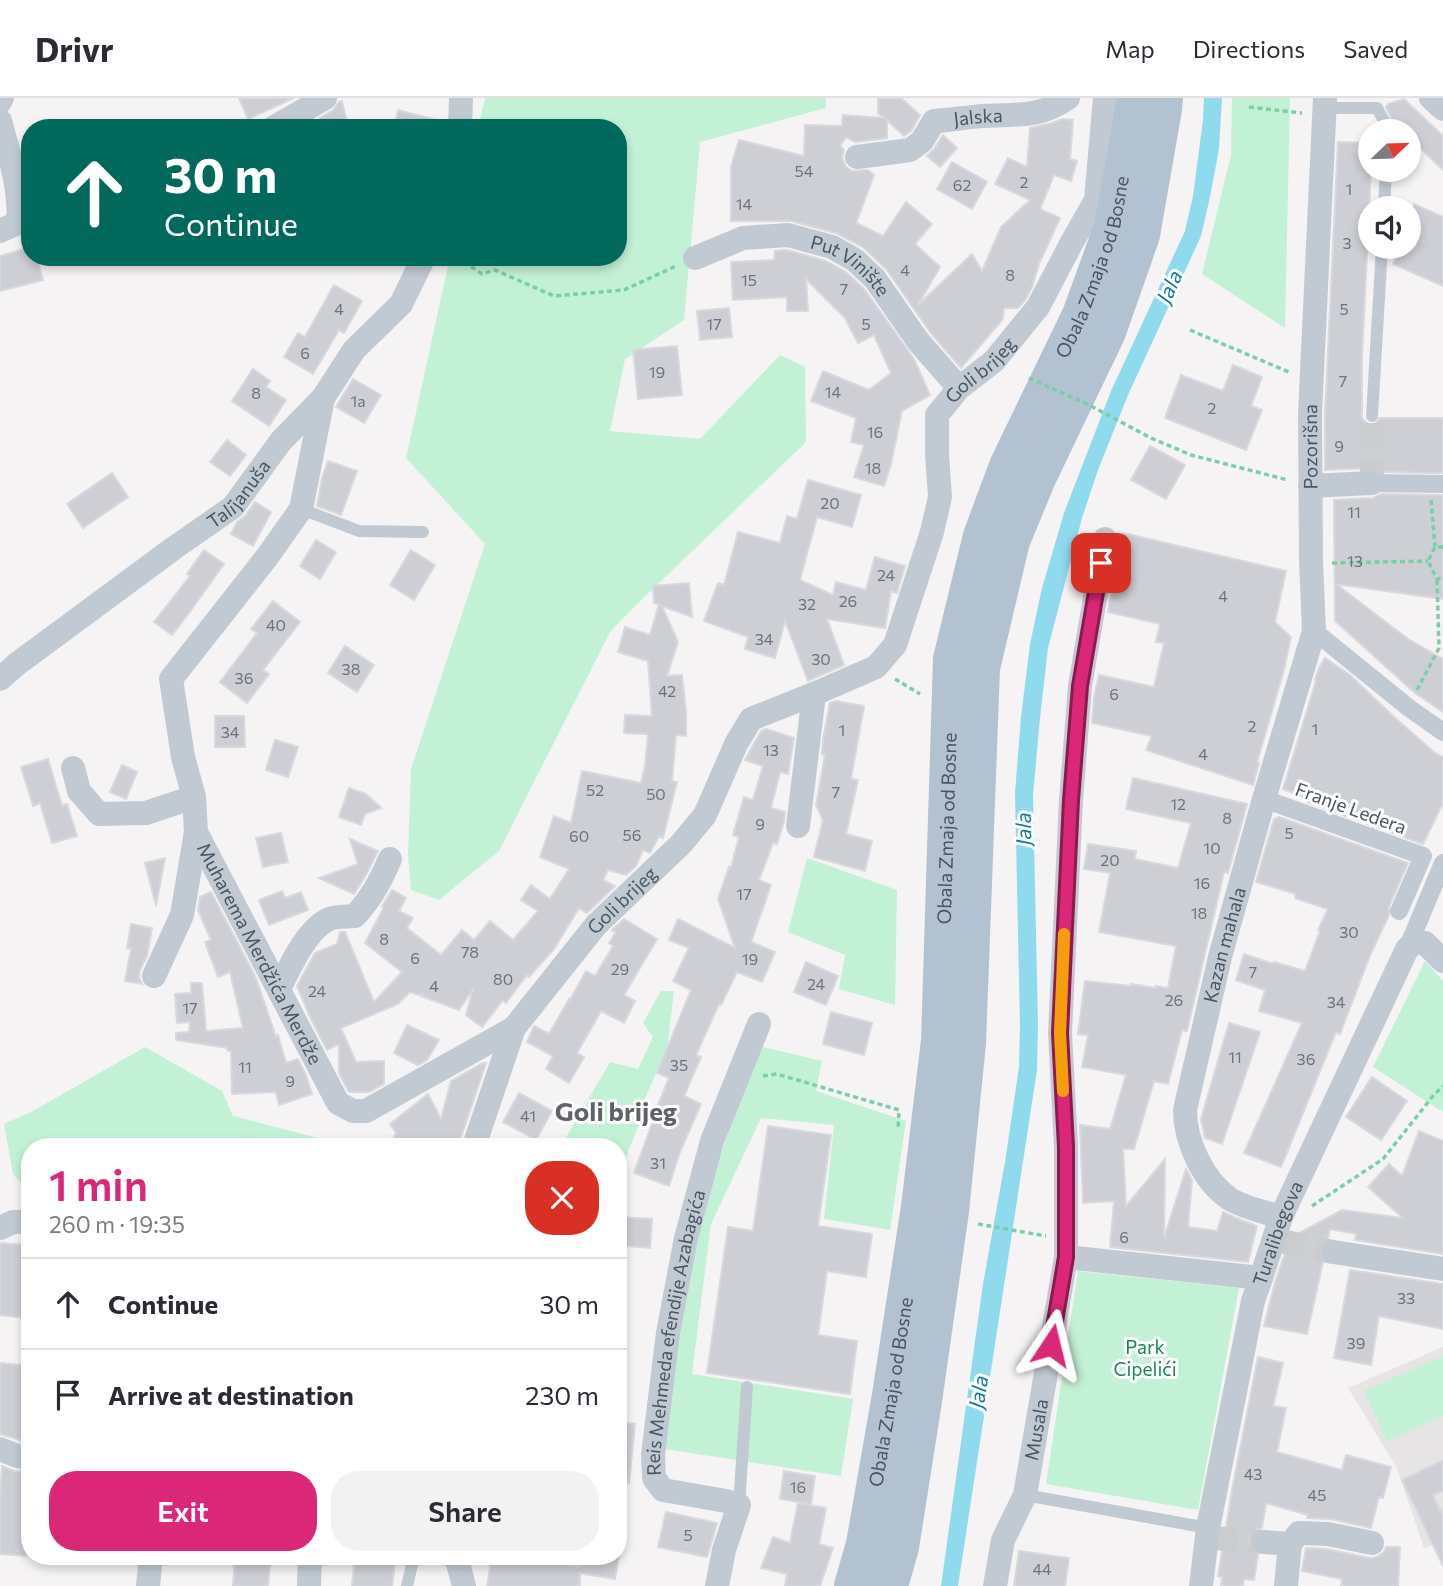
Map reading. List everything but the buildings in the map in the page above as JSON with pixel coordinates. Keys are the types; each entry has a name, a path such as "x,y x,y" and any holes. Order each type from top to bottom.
{"main road":[{"name":"Obala Zmaja od Bosne","path":"853,1586 865,1544 891,1395 920,1207 940,1041 951,659 982,536 1008,466 1081,315 1113,227 1136,98"},
{"name":"Obala Zmaja od Bosne","path":"888,1586 900,1547 950,1212 967,1043 981,668 1011,541 1037,478 1107,332 1141,235 1164,98"}],"street":[{"path":"289,119 326,98"},
{"path":"460,119 461,98"},
{"name":"Jalska","path":"856,157 910,150 922,141 934,121 1032,114 1056,107 1068,98"},
{"path":"1107,98 1136,98"},
{"name":"Goli brijeg","path":"477,1138 514,1028 596,925 681,844 705,815 736,744 751,719 876,667 894,645 932,532 940,497 937,415 959,388 995,362 1038,307 1097,200 1107,98"},
{"path":"1431,98 1443,109"},
{"name":"Pozorišna","path":"1314,631 1310,486 1317,106"},
{"path":"0,121 13,170 19,211 16,226"},
{"name":"Put Vinište","path":"695,258 743,238 788,235 832,247 855,260 874,279 918,341 959,388"},
{"name":"Talijanuša","path":"0,680 17,664 233,507 281,441 323,398 354,350 401,304 420,266"},
{"name":"Muharema Merdžića Merdže","path":"323,398 301,509 171,679 183,757 194,797 195,832 338,1103 353,1111 366,1111 514,1028"},
{"path":"1310,486 1437,484"},
{"name":"Musala","path":"995,1586 1003,1541 1025,1495 1060,1247 1066,1147 1060,1033 1071,800 1080,686 1105,539"},
{"path":"1314,631 1443,732"},
{"name":"Kazan mahala","path":"1285,1227 1219,1191 1207,1176 1190,1143 1185,1110 1220,957 1314,631"},
{"path":"798,826 814,694"},
{"path":"73,768 79,791 100,814 146,813 194,797"},
{"name":"Franje Ledera","path":"1264,799 1423,856 1399,911"},
{"path":"155,976 182,915 195,832"},
{"path":"279,989 298,952 313,932 329,919 355,916 368,902 390,859"},
{"path":"1407,949 1443,863"},
{"path":"1407,949 1415,942 1425,943 1443,961"},
{"name":"Turalibegova","path":"1201,1586 1253,1301 1407,949"},
{"name":"Reis Mehmeda efendije Azabagića","path":"739,1505 663,1490 654,1478 653,1455 668,1334 686,1238 712,1141 759,1024"},
{"path":"0,1228 13,1222 21,1222"},
{"path":"1060,1247 1261,1278"},
{"path":"1333,1252 1443,1269"},
{"path":"0,1449 21,1456"},
{"path":"717,1586 724,1550 739,1505"},
{"path":"1286,1586 1290,1544 1299,1533 1328,1534 1372,1543"},
{"path":"1264,1542 1290,1544"},
{"path":"148,1586 150,1565"},
{"path":"309,1586 310,1565"},
{"path":"458,1565 464,1586"}],"lane":[{"path":"1317,106 1377,107 1383,119"},
{"path":"1372,416 1381,259"},
{"path":"301,509 359,531 423,532"},
{"path":"739,1505 747,1387"},
{"path":"1025,1495 1209,1535"},
{"path":"407,1586 412,1565"}],"path":[{"path":"1249,107 1317,106"},
{"path":"470,266 482,274 495,270 554,296 624,290 695,258"},
{"path":"1190,330 1296,375"},
{"path":"1030,378 1191,455 1310,486"},
{"path":"1428,561 1435,547 1437,484"},
{"path":"1435,547 1443,547"},
{"path":"1331,563 1428,561"},
{"path":"1415,692 1439,648 1437,579 1428,561"},
{"path":"1437,579 1443,578"},
{"path":"876,667 919,694"},
{"path":"737,1080 778,1074 899,1110"},
{"path":"1285,1227 1382,1159 1443,1086"},
{"path":"978,1224 1060,1247"}],"shaded area":[{"path":"1443,1347 1443,1543 1424,1548 1396,1466 1348,1388"}],"green space":[{"path":"485,98 826,98 826,108 700,142 684,320 625,359 610,431 700,439 780,355 805,367 806,442 610,632 499,851 439,900 411,890 408,854 411,769 485,544 406,458 448,266 627,266 627,119 480,119"},
{"path":"1232,98 1290,98 1285,328 1202,274 1231,155"},
{"path":"807,858 897,890 895,1005 839,989 845,955 788,932"},
{"path":"1425,961 1443,981 1443,1112 1373,1067"},
{"path":"661,991 674,991 667,1049 646,1096 643,1114 627,1154 627,1138 566,1138 610,1062 638,1069 653,1037 643,1023"},
{"path":"759,1046 822,1061 816,1091 906,1121 890,1230 824,1219 834,1125 761,1118 711,1224 692,1374 853,1399 841,1476 658,1448 694,1230"},
{"path":"145,1047 222,1091 233,1116 318,1138 21,1138 21,1183 13,1174 4,1124 33,1111"},
{"name":"Park Cipelići","path":"1078,1271 1239,1288 1198,1510 1046,1484"},
{"path":"1443,1356 1443,1416 1387,1441 1364,1391"}],"water":[{"name":"Jala","path":"1204,98 1222,98 1219,149 1201,236 1128,395 1098,470 1082,518 1048,648 1033,795 1037,1070 958,1586 941,1586 983,1284 1019,1067 1015,793 1030,644 1042,588 1064,513 1111,391 1185,231 1193,196"}],"tunnel":[{"path":"1372,416 1372,483"},
{"path":"1281,1241 1333,1252"},
{"path":"1214,1538 1264,1542"}],"slow traffic":[{"path":"1063,1091 1060,1033 1064,934"}],"district":[{"name":"Goli brijeg","path":"616,1112"}],"route":[{"path":"1051,1345 1066,1257 1066,1147 1060,1033 1071,800 1080,686 1101,563"}]}
